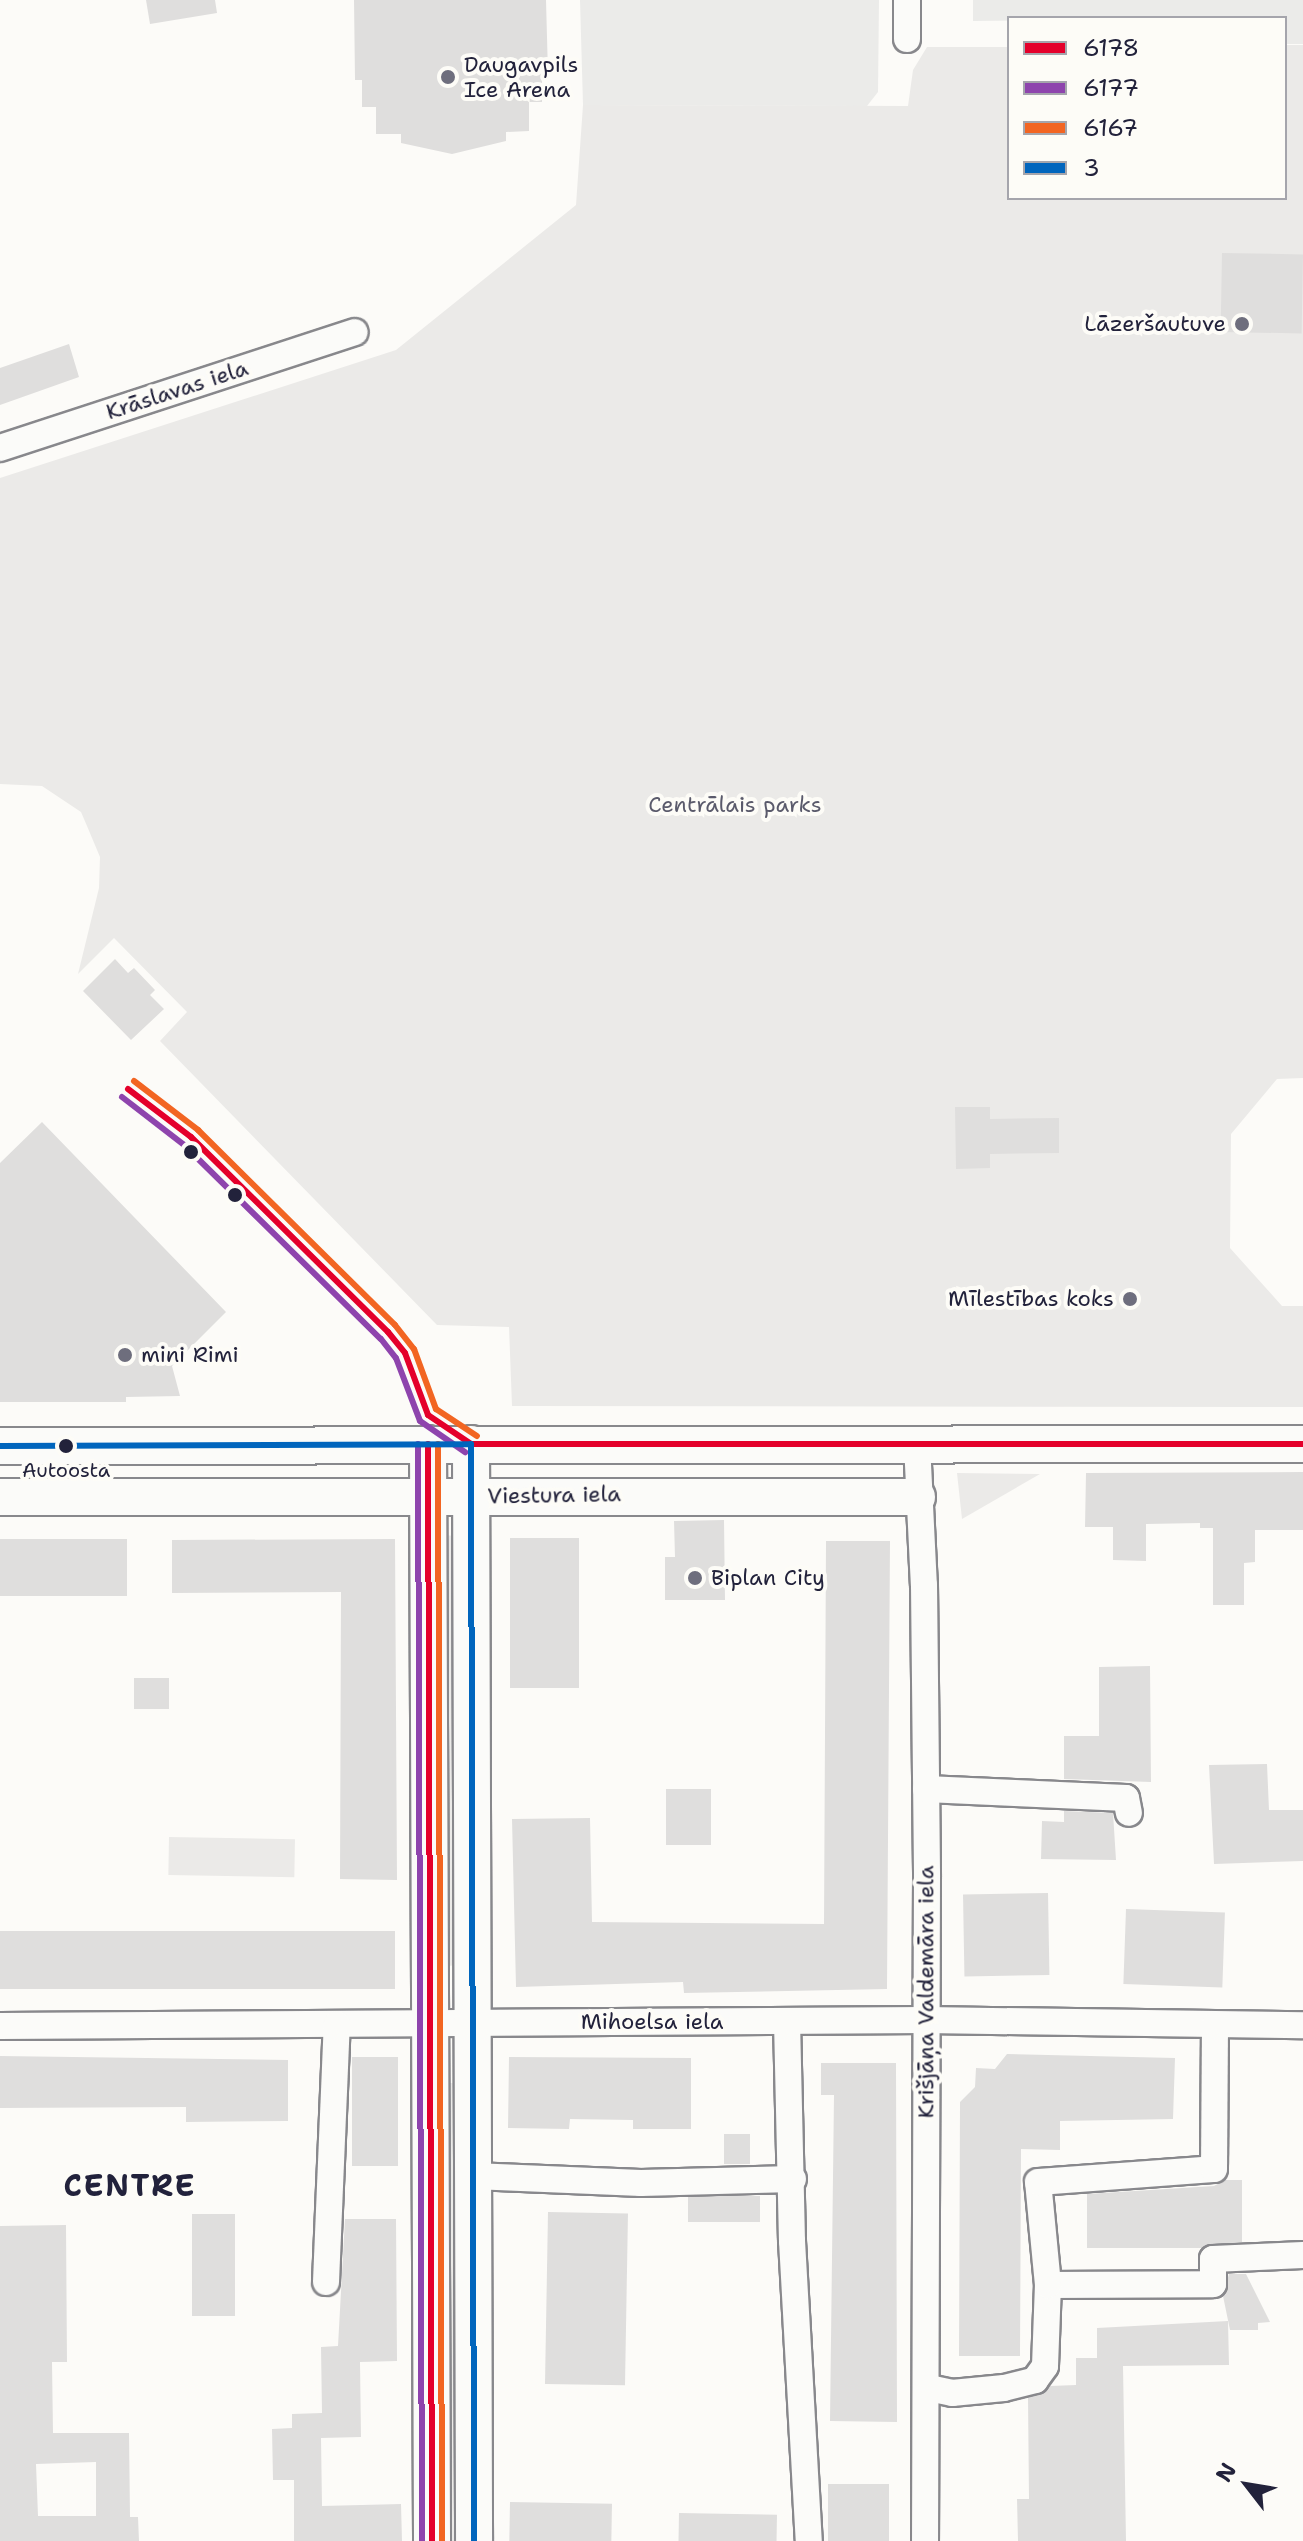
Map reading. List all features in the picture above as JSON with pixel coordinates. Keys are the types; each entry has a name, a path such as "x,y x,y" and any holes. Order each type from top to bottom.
{"street":[{"path":"907,0 907,39"},
{"name":"Krāslavas iela","path":"0,448 354,332"},
{"path":"428,1444 432,2541"},
{"path":"471,1444 474,2541"},
{"name":"Krišjāņa Valdemāra iela","path":"917,1444 917,1497 924,1585 926,1789 929,2388 925,2541"},
{"path":"0,1446 1303,1444"},
{"name":"Viestura iela","path":"0,1497 917,1497"},
{"path":"926,1789 1126,1798 1129,1813"},
{"name":"Mihoelsa iela","path":"0,2026 926,2020 1303,2025"},
{"path":"787,2021 793,2179 792,2241 809,2541"},
{"path":"326,2282 337,2024"},
{"path":"929,2388 952,2393 1035,2380 1045,2366 1048,2285 1038,2182 1214,2169 1215,2025"},
{"path":"473,2176 641,2183 793,2179"},
{"path":"1048,2285 1213,2284 1213,2259 1303,2255"}],"shaded area":[{"path":"580,0 879,0 878,92 867,106 583,105"},
{"path":"973,0 1303,0 1303,44 1287,44 1287,16 1007,16 1007,21 973,21"}],"green space":[{"name":"Centrālais parks","path":"1287,45 1303,45 1303,1078 1277,1079 1231,1134 1230,1248 1282,1306 1303,1306 1303,1407 512,1406 509,1327 437,1325 160,1041 187,1012 114,938 78,974 99,888 100,857 81,812 42,786 0,784 0,478 396,350 576,205 583,105 908,106 913,70 927,47 1007,47 1007,200 1287,200"},
{"path":"957,1473 1040,1474 962,1519"},
{"path":"444,1535 455,1536 457,1965 448,1966"},
{"path":"169,1837 295,1839 294,1877 168,1875"},
{"path":"446,2083 457,2083 457,2541 446,2541"}],"building":[{"path":"146,0 215,0 217,13 150,24"},
{"name":"Daugavpils Ice Arena","path":"354,0 546,0 548,74 542,74 542,102 529,102 529,131 506,132 506,141 452,154 401,143 401,134 376,134 376,107 362,107 362,80 355,80"},
{"path":"1222,253 1303,254 1302,333 1221,332"},
{"path":"69,344 79,377 0,405 0,368"},
{"path":"115,959 128,973 134,968 155,990 150,995 164,1009 131,1040 83,991"},
{"path":"955,1107 990,1107 990,1119 1059,1118 1059,1153 990,1154 990,1168 956,1169"},
{"path":"42,1122 226,1312 172,1366 180,1396 126,1397 126,1402 0,1402 0,1163"},
{"path":"1303,1472 1303,1530 1255,1530 1255,1562 1244,1563 1244,1605 1213,1605 1213,1528 1200,1528 1200,1523 1146,1524 1146,1561 1113,1560 1113,1527 1085,1527 1086,1473"},
{"name":"Biplan City","path":"724,1520 725,1600 665,1600 665,1557 675,1557 674,1521"},
{"path":"510,1538 579,1538 579,1688 510,1688"},
{"path":"0,1539 127,1539 127,1596 0,1596"},
{"path":"395,1539 397,1880 340,1879 341,1592 172,1593 172,1540"},
{"path":"826,1541 890,1541 887,1989 684,1993 683,1982 516,1987 512,1819 590,1818 592,1922 824,1924"},
{"path":"1150,1666 1151,1782 1064,1779 1064,1736 1099,1736 1099,1667"},
{"path":"134,1678 169,1678 169,1709 134,1709"},
{"path":"1267,1764 1269,1810 1303,1810 1303,1861 1214,1864 1209,1765"},
{"path":"666,1789 711,1789 711,1845 666,1845"},
{"path":"1064,1811 1113,1813 1116,1860 1041,1859 1042,1821 1064,1822"},
{"path":"1048,1893 1049,1975 964,1976 963,1894"},
{"path":"1126,1909 1225,1912 1222,1987 1123,1984"},
{"path":"0,1931 395,1931 395,1989 0,1989"},
{"path":"1007,2054 1175,2058 1173,2119 1060,2121 1060,2150 1021,2149 1020,2356 959,2356 960,2102 975,2087 976,2068 995,2069"},
{"path":"0,2056 288,2060 288,2121 186,2122 186,2107 0,2108"},
{"path":"352,2057 398,2057 398,2166 352,2166"},
{"path":"509,2057 691,2058 691,2129 633,2129 633,2120 570,2119 569,2129 508,2128"},
{"path":"821,2063 896,2063 897,2422 830,2421 834,2095 821,2095"},
{"path":"724,2134 750,2134 750,2164 724,2164"},
{"path":"1225,2180 1242,2180 1242,2242 1202,2248 1087,2248 1087,2194 1214,2186"},
{"path":"688,2196 760,2196 760,2222 688,2222"},
{"path":"548,2212 628,2213 625,2385 545,2384"},
{"path":"192,2214 235,2214 235,2316 192,2316"},
{"path":"345,2219 396,2219 397,2361 360,2362 361,2437 321,2438 322,2506 401,2504 402,2541 294,2541 294,2480 273,2480 272,2429 292,2428 292,2414 322,2413 321,2347 338,2346"},
{"path":"66,2225 67,2362 52,2362 53,2433 129,2433 130,2517 138,2517 139,2541 0,2541 0,2226","holes":["96,2462 96,2516 38,2516 36,2464"]},
{"path":"1229,2274 1246,2274 1270,2322 1258,2323 1258,2330 1230,2330 1223,2296"},
{"path":"1228,2321 1229,2365 1123,2366 1126,2541 1018,2541 1017,2499 1029,2499 1028,2398 1050,2386 1076,2385 1076,2358 1097,2358 1097,2328"},
{"path":"828,2484 889,2484 889,2541 828,2541"},
{"path":"510,2502 612,2504 611,2541 509,2541"},
{"path":"679,2513 777,2515 777,2541 679,2541"}],"transit line":[{"name":"6167","path":"134,1081 198,1130 395,1325 414,1349 436,1409 477,1436"},
{"name":"6178","path":"128,1089 191,1137 388,1332 405,1353 428,1415 471,1444"},
{"name":"6177","path":"122,1097 184,1145 381,1339 396,1358 420,1421 465,1452"},
{"name":"6177","path":"418,1444 422,2541"},
{"name":"6178","path":"428,1444 432,2541"},
{"name":"6167","path":"438,1444 442,2541"},
{"name":"6178","path":"471,1444 1303,1444"},
{"name":"3","path":"0,1446 471,1444 474,2541"}],"place":[{"name":"Daugavpils Ice Arena","path":"448,77"},
{"name":"Lāzeršautuve","path":"1242,324"},
{"name":"Mīlestības koks","path":"1130,1299"},
{"name":"mini Rimi","path":"125,1355"},
{"name":"Autoosta","path":"66,1446"},
{"name":"Biplan City","path":"695,1578"}],"district":[{"name":"CENTRE","path":"130,2186"}]}
